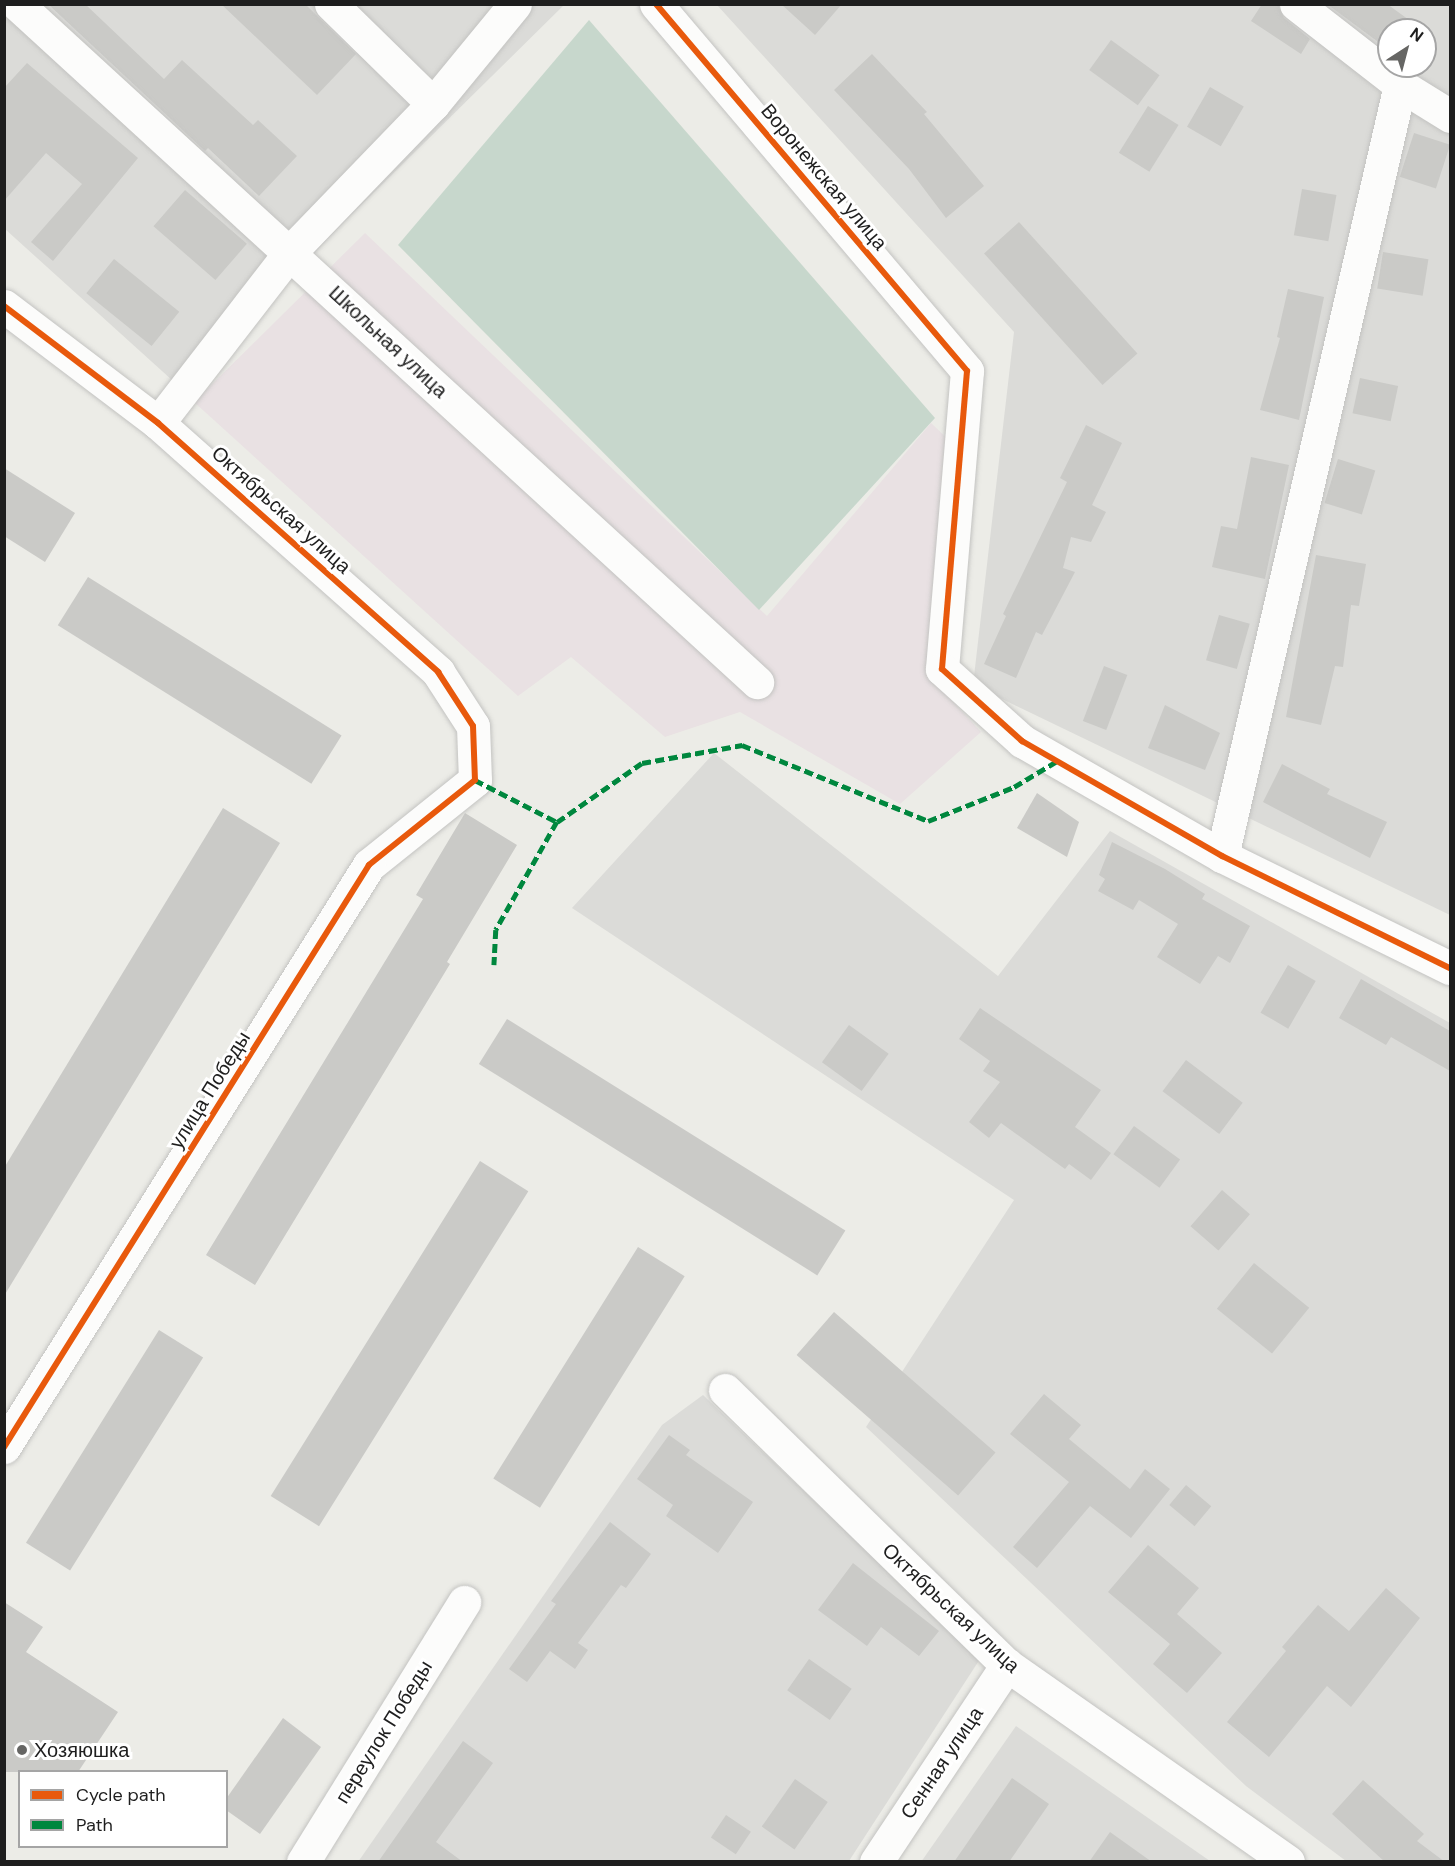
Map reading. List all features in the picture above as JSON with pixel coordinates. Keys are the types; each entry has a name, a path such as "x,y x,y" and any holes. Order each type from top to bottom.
{"street":[{"name":"Школьная улица","path":"17,4 291,251 757,682"},
{"path":"331,4 434,104"},
{"path":"158,423 291,251 434,104 515,4"},
{"name":"Воронежская улица","path":"656,4 967,371 942,669 1022,741 1222,856"},
{"path":"1296,4 1400,85 1450,116"},
{"path":"1400,85 1222,856 1450,968"},
{"name":"Октябрьская улица","path":"4,306 158,423 438,672 472,726 475,780"},
{"name":"улица Победы","path":"4,1447 369,865 475,780"},
{"name":"Октябрьская улица","path":"725,1390 1007,1665 1288,1862"},
{"name":"переулок Победы","path":"303,1862 464,1602"},
{"name":"Сенная улица","path":"876,1862 1007,1665"}],"shaded area":[{"path":"5,5 564,5 345,221 183,390 5,229"},
{"path":"717,5 1450,5 1450,915 973,685 1014,332"},
{"path":"365,233 767,616 931,423 950,441 930,677 981,732 900,804 740,712 665,737 571,657 518,696 194,402"},
{"path":"714,753 998,976 1110,831 1450,1023 1450,1861 1346,1861 1246,1786 866,1427 1014,1200 572,908"},
{"path":"703,1395 980,1659 849,1861 358,1862 662,1425"},
{"path":"1016,1726 1210,1861 921,1862"}],"green space":[{"path":"589,20 935,418 759,610 398,245"}],"building":[{"path":"48,4 85,4 164,79 182,60 253,125 258,120 297,156 259,196 208,148 205,151"},
{"path":"221,4 305,4 356,54 317,95"},
{"path":"781,4 842,4 815,35"},
{"path":"1262,4 1278,4 1284,18 1310,39 1301,54 1251,21"},
{"path":"1327,4 1387,4 1406,18 1377,18 1377,41"},
{"path":"1111,40 1160,75 1138,105 1089,70"},
{"path":"872,54 927,112 924,114 984,186 946,218 909,169 834,90"},
{"path":"27,63 138,158 53,261 31,242 82,184 46,153 4,201 4,88"},
{"path":"1210,87 1244,106 1221,146 1187,127"},
{"path":"1148,106 1179,125 1149,172 1119,153"},
{"path":"1414,133 1450,145 1436,188 1400,177"},
{"path":"1302,189 1336,195 1328,241 1294,235"},
{"path":"185,190 247,244 215,280 154,226"},
{"path":"1019,222 1137,354 1103,385 984,253"},
{"path":"1383,252 1428,259 1423,296 1377,289"},
{"path":"114,259 179,312 152,346 86,293"},
{"path":"1288,289 1324,297 1299,420 1260,410 1280,338 1277,337"},
{"path":"1360,378 1398,386 1391,421 1353,413"},
{"path":"1086,425 1122,443 1092,505 1106,512 1091,542 1071,537 1063,568 1075,572 1042,635 1036,632 1016,678 984,664 1006,616 1003,614 1067,482 1060,478"},
{"path":"1251,457 1289,465 1265,579 1212,567 1221,526 1237,529"},
{"path":"1338,459 1375,470 1362,514 1325,503"},
{"path":"4,468 75,513 45,562 4,536"},
{"path":"1316,555 1366,564 1359,606 1351,605 1343,667 1335,666 1321,725 1286,717"},
{"path":"88,577 342,735 311,784 58,625"},
{"path":"1219,615 1250,624 1237,669 1206,660"},
{"path":"1104,666 1127,675 1106,730 1083,721"},
{"path":"1165,705 1220,733 1205,770 1148,748"},
{"path":"1282,764 1330,789 1327,794 1387,822 1370,858 1263,802"},
{"path":"1037,793 1079,822 1067,857 1017,828"},
{"path":"223,808 280,843 4,1296 4,1168"},
{"path":"465,813 517,845 447,962 450,964 255,1285 206,1255 423,899 416,895"},
{"path":"1112,842 1165,869 1205,894 1202,899 1250,926 1230,963 1218,956 1200,984 1157,957 1178,924 1139,900 1133,910 1098,891 1105,879 1099,875"},
{"path":"1288,965 1316,981 1288,1029 1260,1013"},
{"path":"1361,979 1450,1031 1450,1071 1391,1037 1386,1045 1339,1018"},
{"path":"980,1008 1101,1090 1075,1127 1111,1153 1091,1180 1069,1164 1065,1169 1001,1123 989,1138 969,1122 1000,1082 983,1071 990,1061 959,1039"},
{"path":"507,1019 845,1230 817,1275 479,1064"},
{"path":"849,1025 889,1054 862,1091 822,1062"},
{"path":"1186,1060 1243,1103 1219,1134 1163,1091"},
{"path":"1134,1126 1180,1160 1160,1188 1113,1154"},
{"path":"480,1161 528,1191 319,1526 271,1496"},
{"path":"1222,1190 1250,1214 1218,1251 1191,1226"},
{"path":"638,1247 685,1276 540,1508 493,1479"},
{"path":"1254,1263 1309,1308 1272,1354 1217,1309"},
{"path":"834,1312 996,1452 958,1495 797,1355"},
{"path":"159,1330 203,1358 70,1570 26,1543"},
{"path":"1044,1394 1081,1425 1069,1439 1130,1489 1145,1469 1170,1489 1131,1538 1090,1506 1037,1568 1013,1547 1069,1482 1010,1434"},
{"path":"669,1435 690,1450 686,1455 753,1502 718,1553 666,1516 673,1505 637,1479"},
{"path":"1186,1485 1211,1506 1195,1526 1169,1505"},
{"path":"610,1522 651,1554 626,1588 621,1585 578,1643 588,1650 575,1669 550,1651 527,1682 509,1669 556,1604 551,1601"},
{"path":"1148,1545 1199,1588 1177,1614 1222,1653 1187,1693 1153,1664 1170,1644 1108,1592"},
{"path":"853,1563 939,1631 919,1656 881,1627 867,1646 818,1610"},
{"path":"1386,1588 1420,1618 1351,1707 1327,1686 1269,1757 1227,1722 1286,1651 1282,1647 1318,1605 1349,1631"},
{"path":"4,1602 43,1627 26,1652 118,1712 79,1770 4,1772"},
{"path":"809,1659 852,1689 830,1720 787,1690"},
{"path":"283,1718 321,1747 260,1834 228,1811 228,1796"},
{"path":"463,1741 493,1763 436,1842 463,1862 378,1862"},
{"path":"1012,1778 1049,1804 1009,1862 954,1862"},
{"path":"795,1779 828,1802 794,1849 762,1827"},
{"path":"1363,1780 1424,1834 1417,1841 1445,1862 1385,1862 1332,1814"},
{"path":"726,1815 751,1832 736,1854 711,1837"},
{"path":"1110,1832 1152,1862 1089,1862"}],"marked path":[{"path":"557,822 642,763 742,745 928,821 1014,787 1057,761"},
{"path":"475,780 557,822 496,930 494,965"}],"cycle path":[{"path":"656,4 967,371 942,669 1022,741 1222,856 1450,968"},
{"path":"4,306 158,423 438,672 473,726 475,780 369,865 4,1447"}],"place":[{"name":"Хозяюшка","path":"22,1750"}]}
